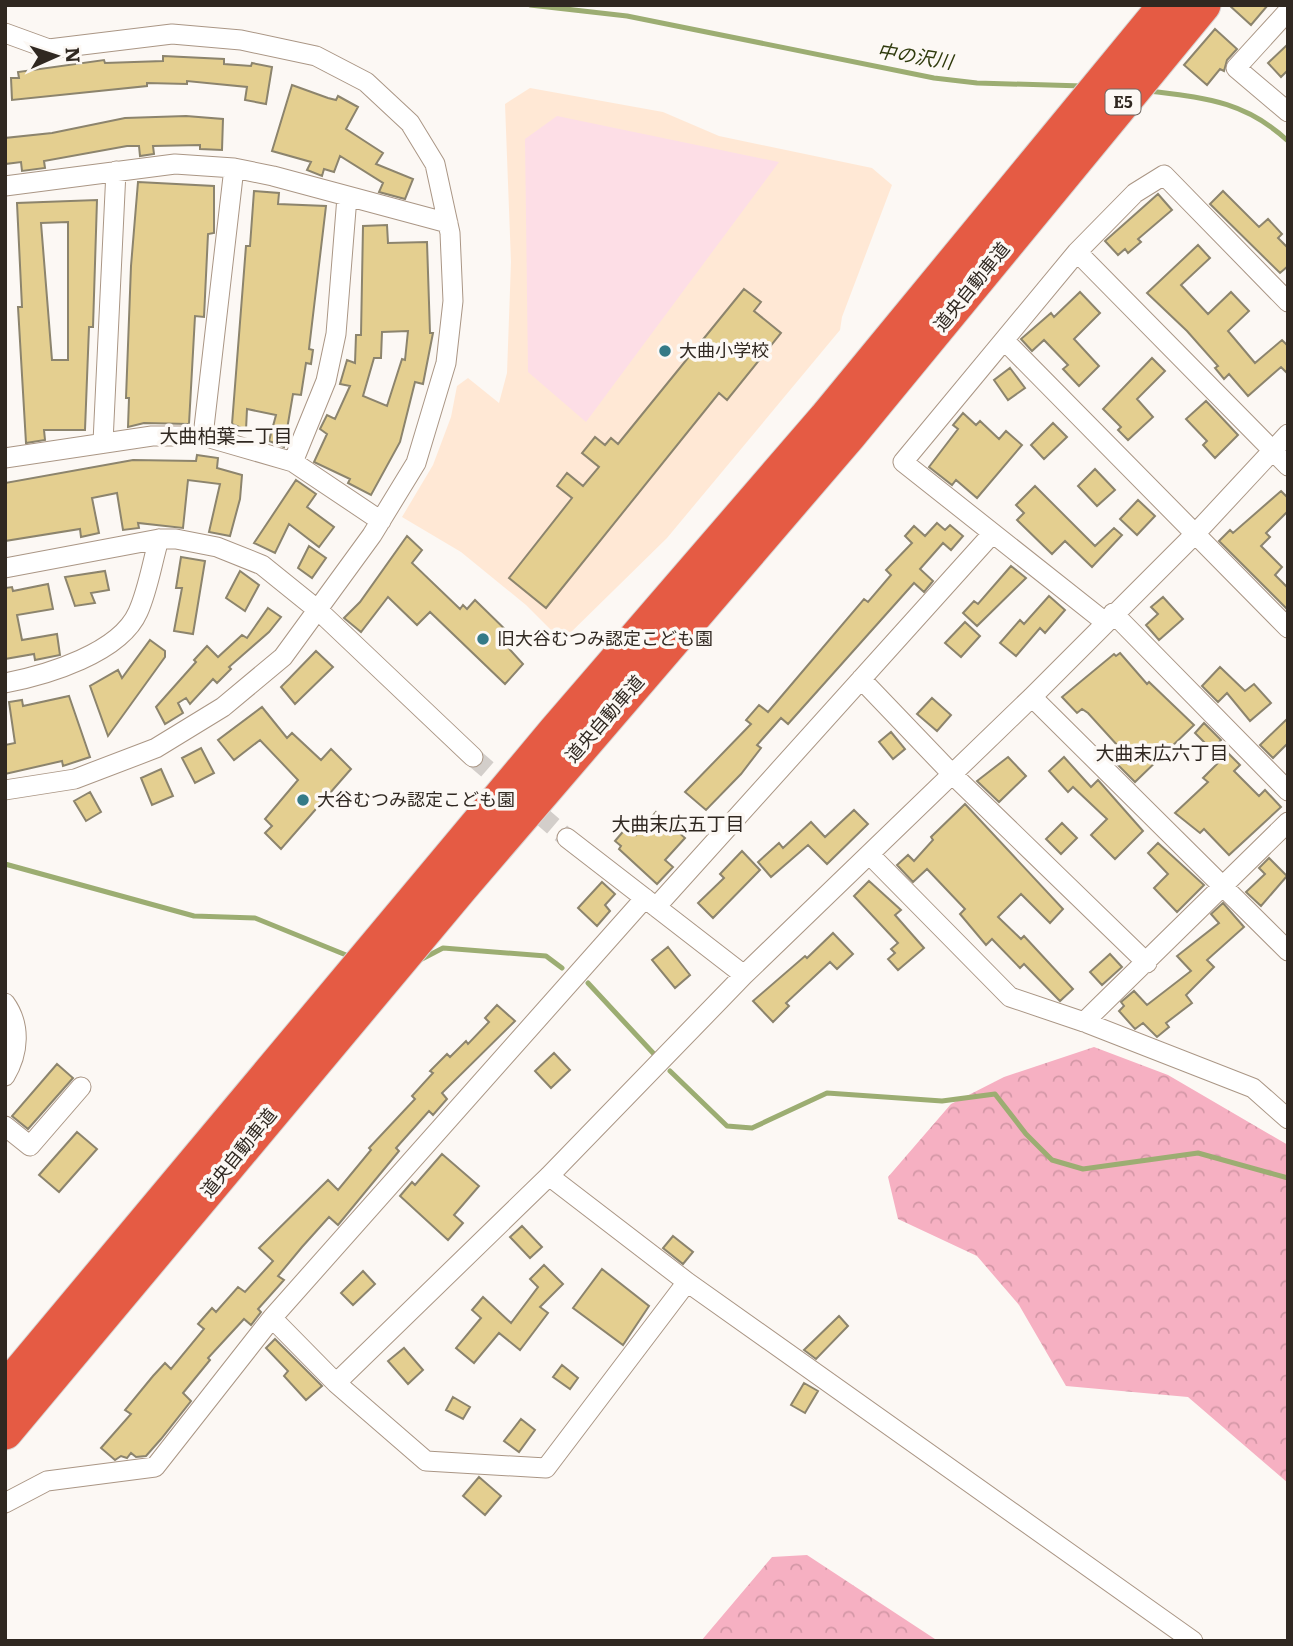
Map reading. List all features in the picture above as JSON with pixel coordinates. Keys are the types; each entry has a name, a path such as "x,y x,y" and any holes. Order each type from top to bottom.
{"highway":[{"name":"道央自動車道","path":"5,1433 443,907 849,435 1033,189 1166,5"},
{"name":"道央自動車道","path":"5,1390 555,732 808,439 1203,5"}],"street":[{"path":"1288,11 1236,68 1288,113"},
{"path":"5,33 48,50 172,34 242,40 316,56 366,82 410,123 435,164 448,223 453,301 446,363 416,463 381,521 319,611 283,657 223,707 156,748 75,779 5,790"},
{"path":"5,186 175,164 234,168 448,223"},
{"path":"203,436 234,168"},
{"path":"103,442 116,171"},
{"path":"1288,302 1164,175 1135,193 1077,253 903,462 992,534 1109,618 1288,791"},
{"path":"293,462 326,381 336,334 347,197"},
{"path":"1077,253 1281,459"},
{"path":"1005,341 1288,628"},
{"path":"336,1383 549,1175 744,975 953,775 1109,618 1195,534 1281,459 1288,434"},
{"path":"5,458 152,436 203,436 293,462 381,521"},
{"path":"5,1503 47,1481 155,1467 272,1318 651,902 861,679 992,534"},
{"path":"5,568 176,538 217,547 262,565 319,611 473,757"},
{"path":"5,683 39,676 114,642 138,613 159,539"},
{"path":"861,679 953,775 1147,962"},
{"path":"1032,697 1288,951"},
{"path":"1084,1022 1288,822"},
{"path":"567,838 744,975"},
{"path":"870,855 1010,997 1084,1022 1253,1088 1288,1119"},
{"path":"5,1003 15,1017 16,1058 5,1076"},
{"path":"5,1126 30,1146 81,1087"},
{"path":"549,1175 687,1282 1193,1641"},
{"path":"272,1318 336,1383 426,1461 546,1468 687,1282"}],"shaded area":[{"name":"大曲小学校","path":"530,88 663,112 719,136 872,168 892,185 842,317 840,330 667,538 562,641 526,605 461,552 402,517 433,465 451,417 457,386 468,378 499,403 507,373 511,262 505,104"},
{"path":"557,116 779,162 586,422 528,372 525,139"}],"green space":[{"path":"1094,1047 1168,1075 1288,1145 1288,1483 1188,1397 1066,1386 1019,1305 977,1256 898,1219 888,1177 951,1104 1004,1077"},
{"path":"807,1555 938,1641 701,1641 772,1557"}],"building":[{"path":"1229,5 1268,5 1251,25"},
{"path":"1215,29 1237,49 1227,60 1224,71 1220,69 1207,85 1184,65"},
{"path":"1288,44 1288,70 1281,77 1268,63"},
{"path":"163,56 224,59 224,64 251,66 252,63 272,67 266,104 245,100 247,87 187,81 187,84 147,83 147,86 12,100 11,78 19,78 18,72 104,60 105,63 163,61"},
{"path":"292,85 336,100 338,96 358,107 346,129 383,153 376,164 413,179 405,199 379,192 383,183 340,156 334,172 324,169 322,176 307,170 311,162 272,151"},
{"path":"186,116 223,119 222,150 200,149 200,145 153,146 154,154 140,156 139,146 127,146 44,161 45,168 22,171 21,162 5,164 5,138 52,133 125,118"},
{"path":"138,182 214,186 214,233 208,234 204,317 195,316 189,424 144,423 128,427 129,398 126,398 131,266"},
{"path":"254,191 279,193 278,204 326,206 309,349 313,350 311,364 306,363 301,395 293,394 284,447 269,441 276,415 247,409 246,430 232,424 246,246 250,246"},
{"path":"1223,191 1259,227 1268,219 1282,234 1278,238 1288,248 1288,266 1280,273 1210,204"},
{"path":"1158,194 1172,210 1138,239 1141,242 1128,253 1125,249 1118,255 1105,241"},
{"path":"97,200 93,327 89,327 85,430 44,430 45,440 26,443 18,307 22,307 17,203","holes":["68,222 68,360 52,360 41,223"]},
{"path":"387,225 388,243 427,242 430,333 433,333 423,384 415,382 400,442 371,495 348,483 350,479 314,462 327,434 320,429 327,415 335,419 350,386 340,384 347,360 355,363 356,335 361,335 363,226","holes":["408,331 405,360 402,359 387,406 363,396 374,358 381,358 382,332"]},
{"path":"1198,245 1210,258 1181,285 1208,314 1231,292 1249,311 1228,331 1255,363 1282,340 1288,346 1288,374 1281,367 1248,396 1229,374 1224,379 1215,368 1218,366 1187,331 1147,293"},
{"path":"744,289 761,302 754,311 781,333 727,400 719,393 546,608 509,578 572,498 557,486 567,473 583,486 599,467 582,453 595,437 605,445 611,438 618,444"},
{"path":"1080,292 1100,313 1074,339 1099,366 1079,386 1063,369 1068,365 1044,340 1032,351 1021,339 1051,313 1054,317"},
{"path":"1152,358 1165,371 1137,399 1153,417 1128,440 1118,430 1121,427 1103,409"},
{"path":"1010,368 1025,388 1008,400 994,380"},
{"path":"1206,401 1238,435 1215,458 1203,445 1207,441 1186,419"},
{"path":"963,413 976,425 980,421 999,439 1006,431 1022,445 977,498 956,480 952,485 929,467 958,429 953,425"},
{"path":"1053,423 1067,437 1044,459 1031,445"},
{"path":"197,455 218,458 217,468 242,475 240,499 230,536 209,532 220,484 188,480 183,528 138,523 139,528 123,530 117,493 92,498 99,533 81,537 80,529 5,541 5,483 133,460 196,461"},
{"path":"1095,469 1115,490 1097,506 1078,486"},
{"path":"296,480 316,494 307,507 334,527 319,547 289,524 275,553 254,543"},
{"path":"1035,486 1095,546 1114,528 1122,535 1092,567 1065,541 1052,554 1017,520 1024,513 1016,505"},
{"path":"1281,491 1288,498 1288,511 1266,533 1270,537 1261,546 1282,567 1275,575 1288,588 1288,610 1219,541 1230,530 1233,533"},
{"path":"1138,500 1155,516 1137,535 1120,519"},
{"path":"937,523 945,530 950,525 963,536 951,550 943,543 920,569 933,581 924,592 914,583 788,724 781,718 757,745 761,748 741,774 706,810 685,792 751,724 746,720 759,705 768,712 864,599 868,602 891,575 886,570 912,543 905,536 914,526 925,536"},
{"path":"407,536 422,550 412,563 460,609 463,605 467,609 475,600 511,635 504,643 523,664 505,684 430,612 417,625 388,597 361,632 344,618 360,602"},
{"path":"309,546 326,558 312,578 298,568"},
{"path":"181,557 205,561 193,634 174,631 182,588 176,588"},
{"path":"1011,566 1026,578 977,626 963,613 974,601 978,604"},
{"path":"105,571 109,590 91,593 95,603 75,606 65,577"},
{"path":"240,571 259,585 245,611 226,598"},
{"path":"48,584 53,609 17,615 22,640 57,634 60,655 35,660 34,654 5,659 5,588 12,587 13,591"},
{"path":"1049,596 1065,610 1045,633 1040,628 1016,656 1000,643 1020,620 1024,624"},
{"path":"1163,597 1183,619 1159,640 1146,625 1158,614 1151,607"},
{"path":"268,608 281,617 269,632 229,667 231,669 217,683 213,679 190,704 186,698 178,703 183,713 165,724 156,707 196,662 194,660 207,646 218,657 242,635 247,638"},
{"path":"965,622 980,636 961,657 945,643"},
{"path":"150,640 165,651 165,657 108,736 90,686 118,670 122,678"},
{"path":"316,651 333,667 295,704 281,687"},
{"path":"1120,653 1147,684 1149,682 1194,725 1135,782 1108,755 1118,746 1088,713 1082,709 1077,713 1062,697 1114,654 1116,656"},
{"path":"1220,667 1245,691 1254,684 1271,703 1250,721 1227,693 1218,702 1202,686"},
{"path":"69,696 90,757 63,766 62,761 5,774 5,745 15,743 9,702 22,700 23,706"},
{"path":"932,698 951,715 937,731 917,714"},
{"name":"大谷むつみ認定こども園","path":"262,707 287,738 292,733 321,760 331,749 351,769 281,849 265,833 272,826 265,819 298,780 260,740 234,760 218,740"},
{"path":"1288,718 1288,743 1273,758 1260,745"},
{"path":"1204,723 1221,740 1212,750 1195,733"},
{"path":"891,732 905,749 893,759 879,742"},
{"path":"201,748 214,773 195,783 182,758"},
{"path":"1228,753 1240,765 1234,771 1259,796 1265,790 1281,807 1229,855 1204,829 1200,833 1175,813 1208,782 1203,778"},
{"path":"1008,757 1026,776 999,802 977,781"},
{"path":"1064,757 1091,787 1098,780 1143,831 1115,859 1091,835 1107,819 1073,787 1068,792 1049,771"},
{"path":"161,769 173,796 152,805 141,778"},
{"path":"90,792 101,812 86,821 74,801"},
{"path":"965,804 1063,909 1050,923 1021,894 998,917 1021,939 1024,936 1073,989 1060,1001 1024,964 1020,968 992,939 986,945 960,914 965,909 927,869 913,882 897,865 908,855 914,861 933,840 931,837"},
{"path":"854,810 868,824 827,864 808,845 771,877 758,862 779,843 783,848 811,822 825,837"},
{"path":"656,812 685,838 665,860 673,867 657,884 619,849 621,846 615,841 627,827 636,835"},
{"path":"1062,823 1077,838 1061,854 1046,839"},
{"path":"1158,843 1204,885 1177,912 1154,888 1168,874 1148,853"},
{"path":"742,851 760,870 713,918 698,903 724,878 720,874"},
{"path":"1269,858 1287,876 1261,906 1246,892 1265,874 1259,868"},
{"path":"869,881 901,910 895,915 924,948 898,970 888,959 895,953 891,949 898,943 854,896"},
{"path":"602,882 615,894 605,905 610,911 597,926 578,908"},
{"path":"1223,903 1244,927 1207,960 1214,967 1186,995 1192,1003 1166,1023 1169,1027 1157,1037 1143,1023 1135,1029 1119,1011 1124,1006 1121,1002 1134,991 1147,1005 1191,971 1177,956 1219,923 1211,914"},
{"path":"833,933 853,954 837,969 830,962 786,1003 789,1006 773,1022 753,1001 805,956 807,958"},
{"path":"668,947 690,975 675,988 652,960"},
{"path":"1110,954 1122,967 1102,985 1090,972"},
{"path":"497,1005 515,1021 442,1093 447,1099 433,1115 429,1111 396,1148 399,1151 338,1225 329,1217 302,1247 278,1276 284,1280 258,1309 261,1312 251,1325 244,1319 208,1358 210,1360 183,1393 191,1401 146,1456 136,1457 131,1453 127,1458 121,1456 115,1460 101,1448 131,1414 125,1410 153,1376 165,1363 171,1369 204,1329 198,1324 212,1308 216,1312 238,1287 245,1292 273,1261 259,1248 328,1180 338,1190 371,1150 369,1148 415,1099 412,1096 433,1073 430,1071 447,1054 450,1057 466,1041 468,1044 489,1022 485,1018"},
{"path":"554,1053 570,1070 551,1088 535,1071"},
{"path":"57,1064 73,1078 28,1129 12,1116"},
{"path":"77,1132 97,1149 59,1192 39,1175"},
{"path":"442,1154 479,1186 454,1215 463,1223 448,1240 400,1196 412,1182 415,1185"},
{"path":"522,1226 542,1247 530,1258 510,1237"},
{"path":"673,1236 693,1252 683,1264 663,1248"},
{"path":"544,1265 563,1284 540,1307 548,1313 520,1350 499,1333 474,1363 456,1348 481,1318 472,1310 483,1297 511,1323 538,1287 530,1279"},
{"path":"602,1269 649,1306 623,1345 573,1308"},
{"path":"363,1271 375,1284 353,1305 341,1293"},
{"path":"839,1316 848,1326 816,1359 804,1350"},
{"path":"275,1339 322,1386 306,1400 284,1376 288,1371 266,1348"},
{"path":"404,1348 423,1370 408,1384 388,1361"},
{"path":"562,1365 578,1378 570,1389 553,1377"},
{"path":"804,1383 818,1391 805,1413 791,1405"},
{"path":"453,1397 470,1407 463,1419 446,1410"},
{"path":"521,1419 535,1430 519,1452 504,1441"},
{"path":"479,1477 501,1496 485,1515 463,1496"}],"waterway":[{"name":"中の沢川","path":"530,5 627,16 934,78 977,83 1083,86"},
{"name":"中の沢川","path":"1149,91 1206,99 1240,109 1256,117 1288,141"},
{"path":"5,864 194,916 255,918 351,957"},
{"path":"420,960 443,948 546,956 562,968"},
{"path":"588,983 654,1054"},
{"path":"670,1071 727,1126 752,1128 827,1093 942,1101 995,1094 1026,1134 1052,1160 1083,1169 1198,1153 1288,1178"}],"tunnel":[{"path":"473,757 567,838"}],"place":[{"name":"大曲小学校","path":"665,351"},
{"name":"旧大谷むつみ認定こども園","path":"483,639"},
{"name":"大谷むつみ認定こども園","path":"303,800"}],"district":[{"name":"大曲柏葉二丁目","path":"226,436"},
{"name":"大曲末広六丁目","path":"1162,753"},
{"name":"大曲末広五丁目","path":"678,824"}]}
